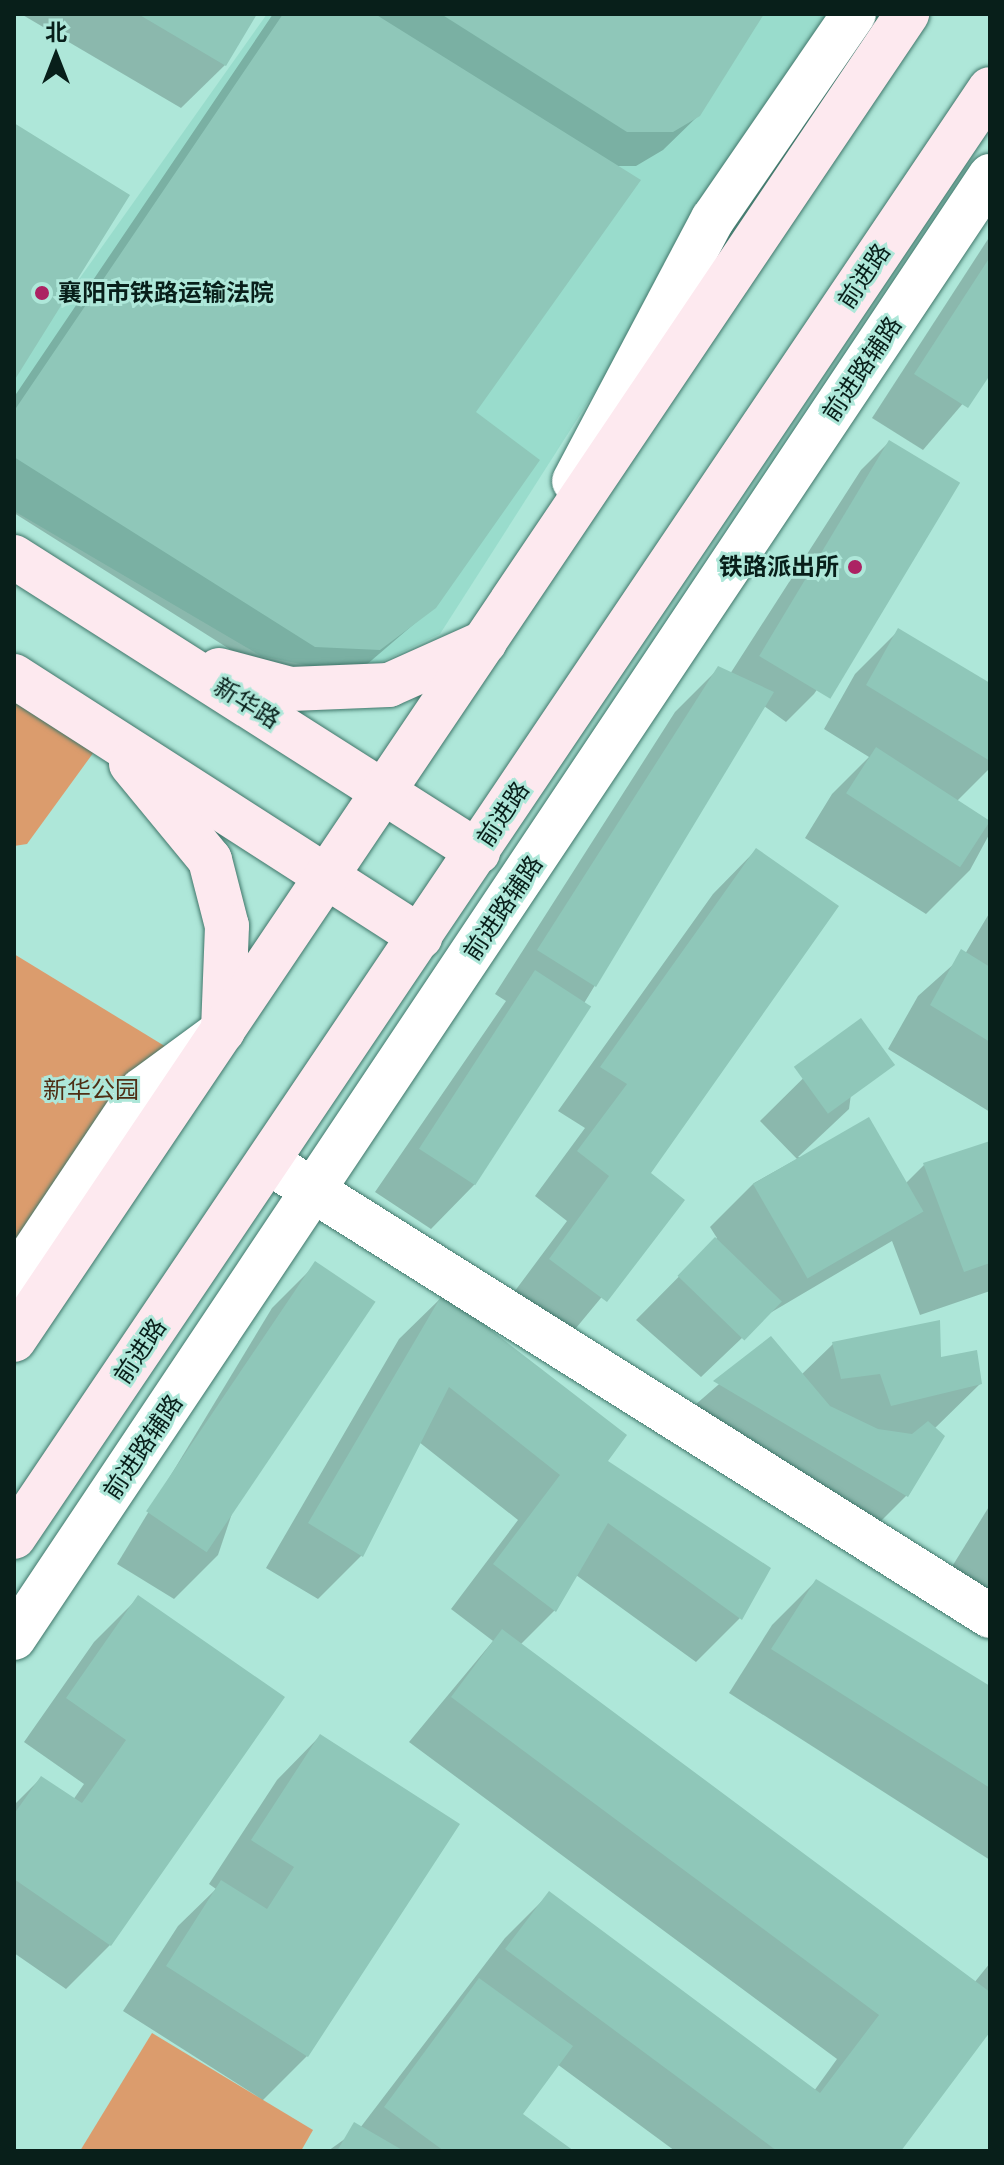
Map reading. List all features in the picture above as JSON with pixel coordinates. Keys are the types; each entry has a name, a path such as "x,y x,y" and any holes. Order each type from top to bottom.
{"main road":[{"path":"14,1340 907,14"},
{"name":"前进路","path":"14,1537 990,89"},
{"name":"新华路","path":"14,557 478,852"},
{"path":"176,659 291,689 389,685 491,634"},
{"path":"14,676 329,875 420,937"},
{"path":"107,734 210,860 227,926 223,1031"}],"street":[{"path":"491,634 713,219 854,14"},
{"name":"前进路辅路","path":"14,1638 315,1192 990,176"},
{"path":"14,1281 142,1090 223,1031"},
{"path":"268,1162 990,1616"}],"shaded area":[{"path":"267,14 836,14 440,634 377,664 320,668 261,656 14,511 14,371"}],"green space":[{"path":"14,676 107,734 27,844 14,846"},
{"name":"新华公园","path":"14,954 199,1067 14,1340"},
{"path":"152,2033 313,2130 301,2151 80,2151"}],"building":[{"path":"138,14 257,14 226,66"},
{"path":"283,14 375,14 641,180 476,412 540,460 436,608 380,650 315,647 14,457 14,411"},
{"path":"441,14 764,14 700,116 673,132 627,132"},
{"name":"襄阳市铁路运输法院","path":"14,123 130,195 14,381 16,200"},
{"path":"990,257 990,375 968,408 914,374"},
{"name":"铁路派出所","path":"889,440 960,483 830,699 759,656"},
{"path":"898,628 990,683 990,761 866,685"},
{"path":"718,666 774,692 596,987 537,950"},
{"path":"876,747 990,821 960,867 846,793"},
{"path":"756,848 839,906 651,1173 685,1200 607,1302 549,1259 609,1176 577,1151 627,1084 600,1067"},
{"path":"961,949 990,967 990,1042 930,1005"},
{"path":"535,970 591,1006 475,1185 419,1149"},
{"path":"861,1018 895,1065 828,1114 794,1067"},
{"path":"869,1117 924,1211 807,1278 753,1184"},
{"path":"990,1141 990,1263 964,1272 923,1163"},
{"path":"715,1237 782,1302 744,1340 677,1276"},
{"path":"315,1261 376,1302 207,1552 146,1511"},
{"path":"443,1293 627,1435 608,1461 771,1568 742,1620 608,1523 556,1612 493,1564 560,1475 449,1387 363,1557 308,1523"},
{"path":"940,1320 941,1357 977,1350 982,1384 891,1406 880,1374 841,1379 832,1342"},
{"path":"771,1336 830,1406 878,1429 912,1434 928,1421 945,1436 908,1497 713,1381"},
{"path":"816,1579 990,1686 990,1788 771,1649"},
{"path":"138,1595 285,1697 111,1946 14,1879 14,1814 41,1776 82,1803 126,1740 66,1698"},
{"path":"502,1629 990,1992 990,2032 901,2151 777,2151 505,1949 549,1891 820,2093 879,2015 451,1697"},
{"path":"320,1734 460,1824 308,2057 166,1966 221,1880 267,1909 294,1867 251,1840"},
{"path":"479,1978 573,2046 523,2114 574,2151 444,2151 384,2107"},
{"path":"354,2122 404,2151 337,2151"}],"place":[{"name":"襄阳市铁路运输法院","path":"42,293"},
{"name":"铁路派出所","path":"855,567"}]}
